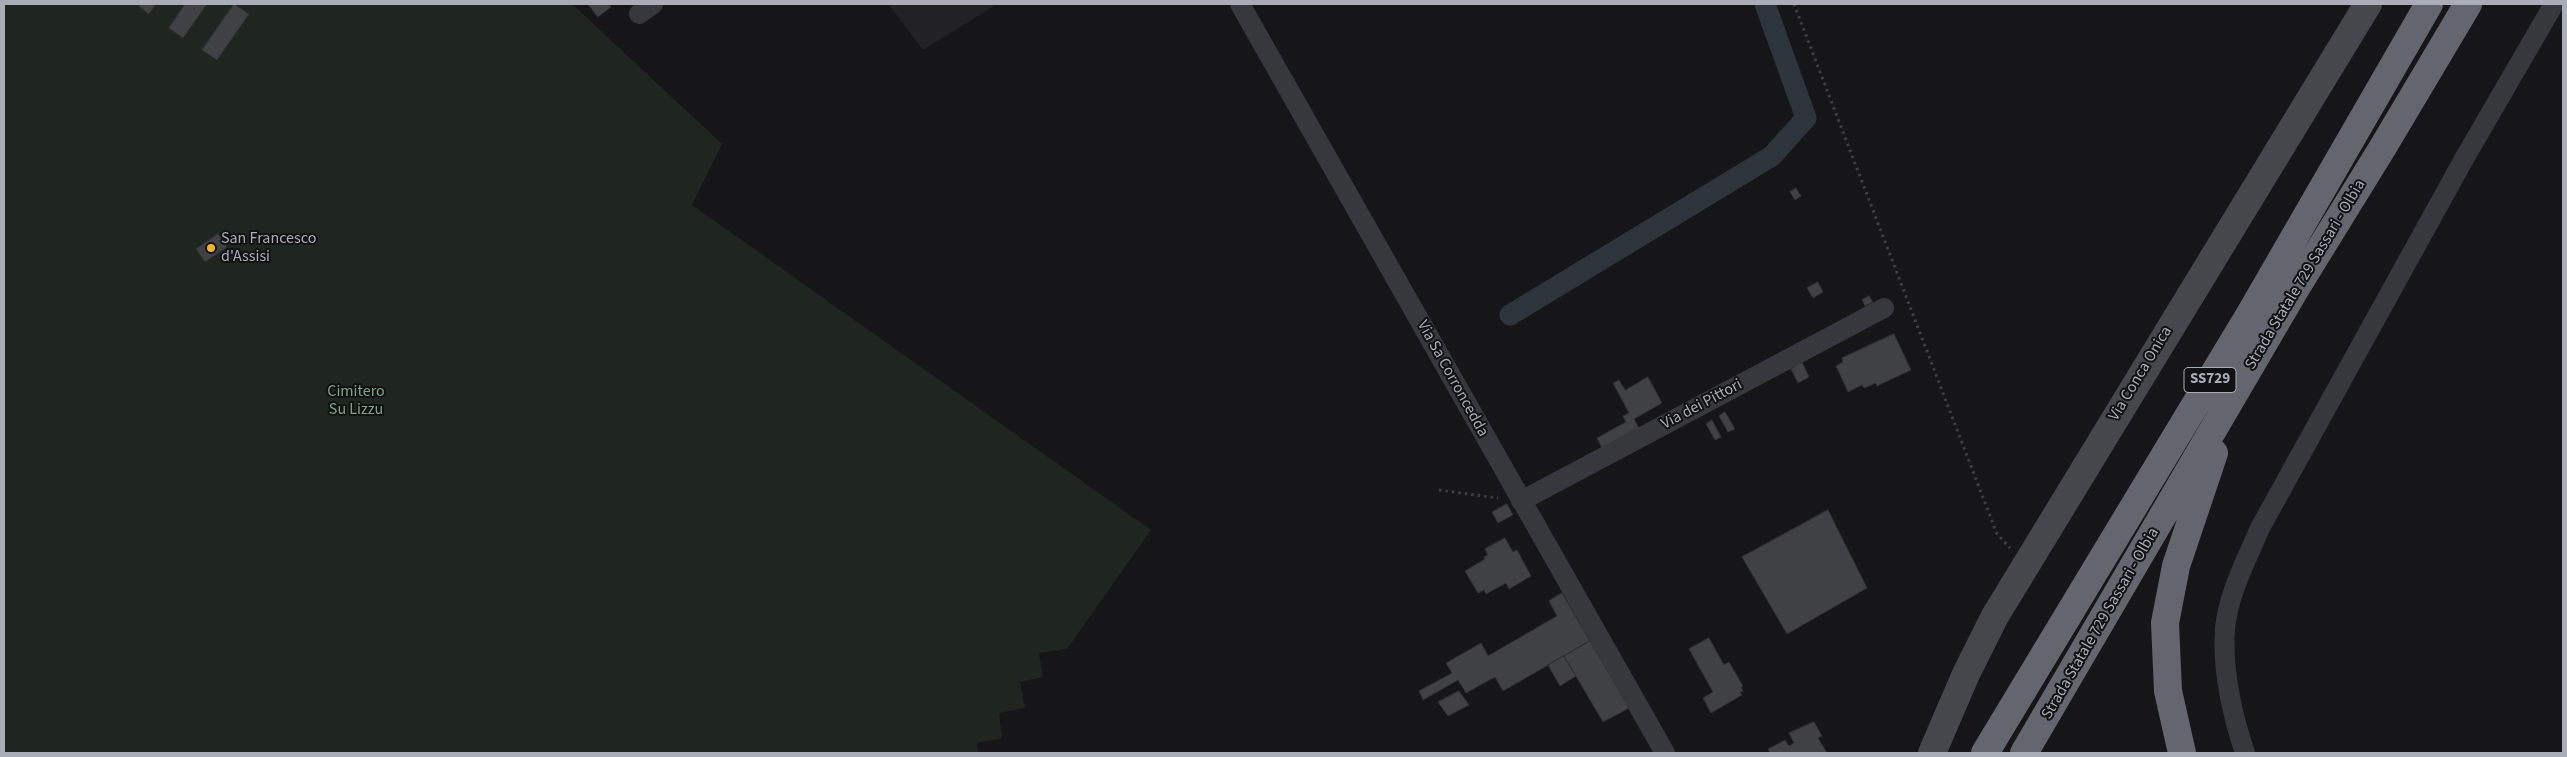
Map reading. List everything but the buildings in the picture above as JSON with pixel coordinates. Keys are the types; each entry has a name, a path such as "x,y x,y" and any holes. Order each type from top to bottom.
{"highway":[{"name":"Strada Statale 729 Sassari - Olbia","path":"1985,753 2288,249 2429,4"},
{"name":"Strada Statale 729 Sassari - Olbia","path":"2024,753 2296,288 2384,148 2468,4"},
{"path":"2182,753 2168,691 2165,623 2176,566 2233,397"}],"street":[{"name":"Via Sa Corroncedda","path":"1240,4 1665,753"},
{"name":"Via Conca Onica","path":"1932,753 1966,674 1995,616 2368,4"},
{"path":"2245,753 2236,725 2228,686 2226,627 2235,588 2256,536 2345,372 2554,4"},
{"name":"Via dei Pittori","path":"1521,502 1884,308"}],"path":[{"path":"1794,4 1997,534 2026,565"},
{"path":"1439,490 1521,502"}],"shaded area":[{"path":"888,4 997,4 923,50"}],"green space":[{"name":"Cimitero Su Lizzu","path":"4,4 572,4 722,144 692,205 1151,530 1067,649 1039,653 1043,677 1020,682 1025,708 999,713 1002,738 977,743 978,753 4,753"}],"waterway":[{"path":"1510,315 1772,156 1806,118 1765,4"}],"place":[{"name":"San Francesco d'Assisi","path":"211,248"}]}
